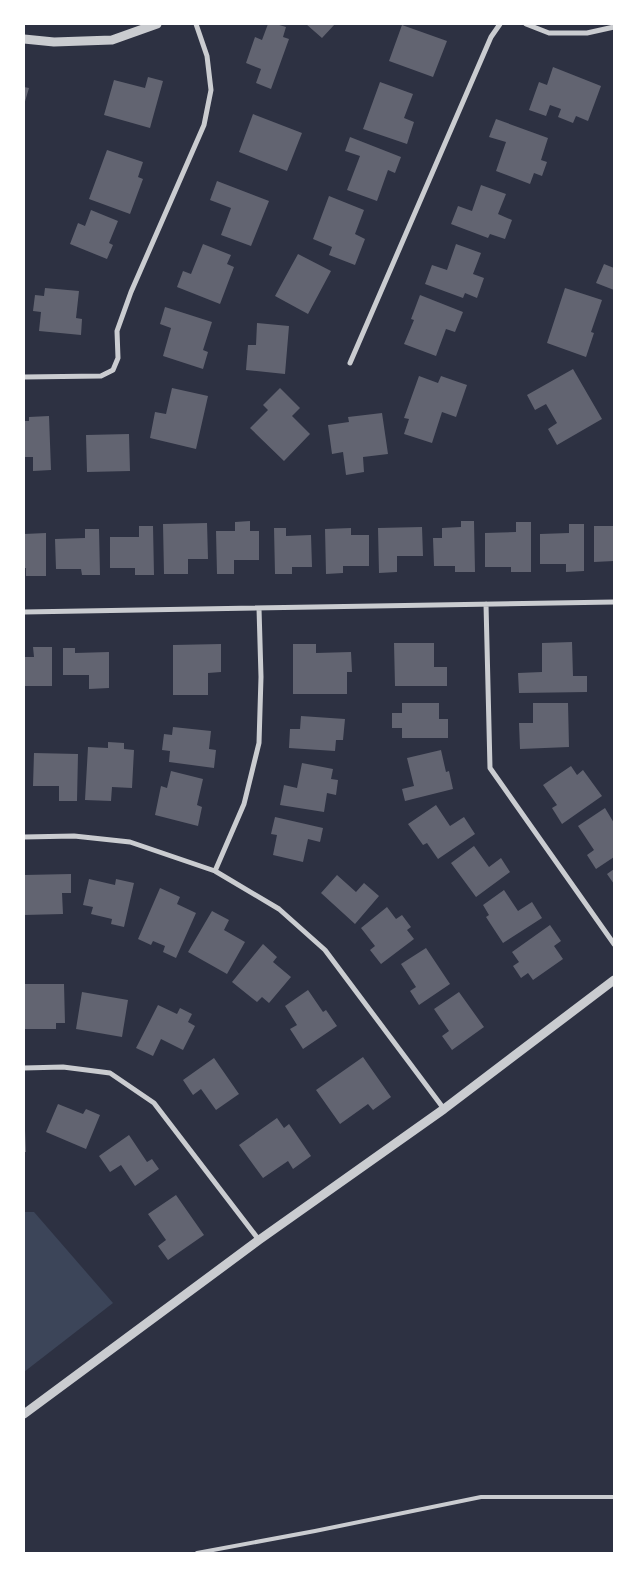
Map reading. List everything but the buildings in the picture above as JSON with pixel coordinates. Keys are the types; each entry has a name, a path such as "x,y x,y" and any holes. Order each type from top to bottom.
{"street":[{"path":"24,38 54,42 112,40 157,24"},
{"path":"24,377 101,376 113,370 118,358 117,331 131,292 204,125 211,90 207,56 196,24"},
{"path":"350,363 492,37 500,24"},
{"path":"526,24 549,32 587,33 614,27"},
{"path":"24,612 614,602"},
{"path":"486,604 490,768 614,944"},
{"path":"215,872 244,804 258,743 261,677 259,608"},
{"path":"24,837 74,836 130,842 215,872 279,909 325,950 444,1109"},
{"path":"24,1414 260,1240 444,1109 614,980"},
{"path":"24,1068 63,1067 110,1074 154,1103 260,1240"}],"lane":[{"path":"197,1553 315,1532 481,1497 614,1497"}],"shaded area":[{"path":"24,1212 34,1212 113,1303 24,1372"}]}
